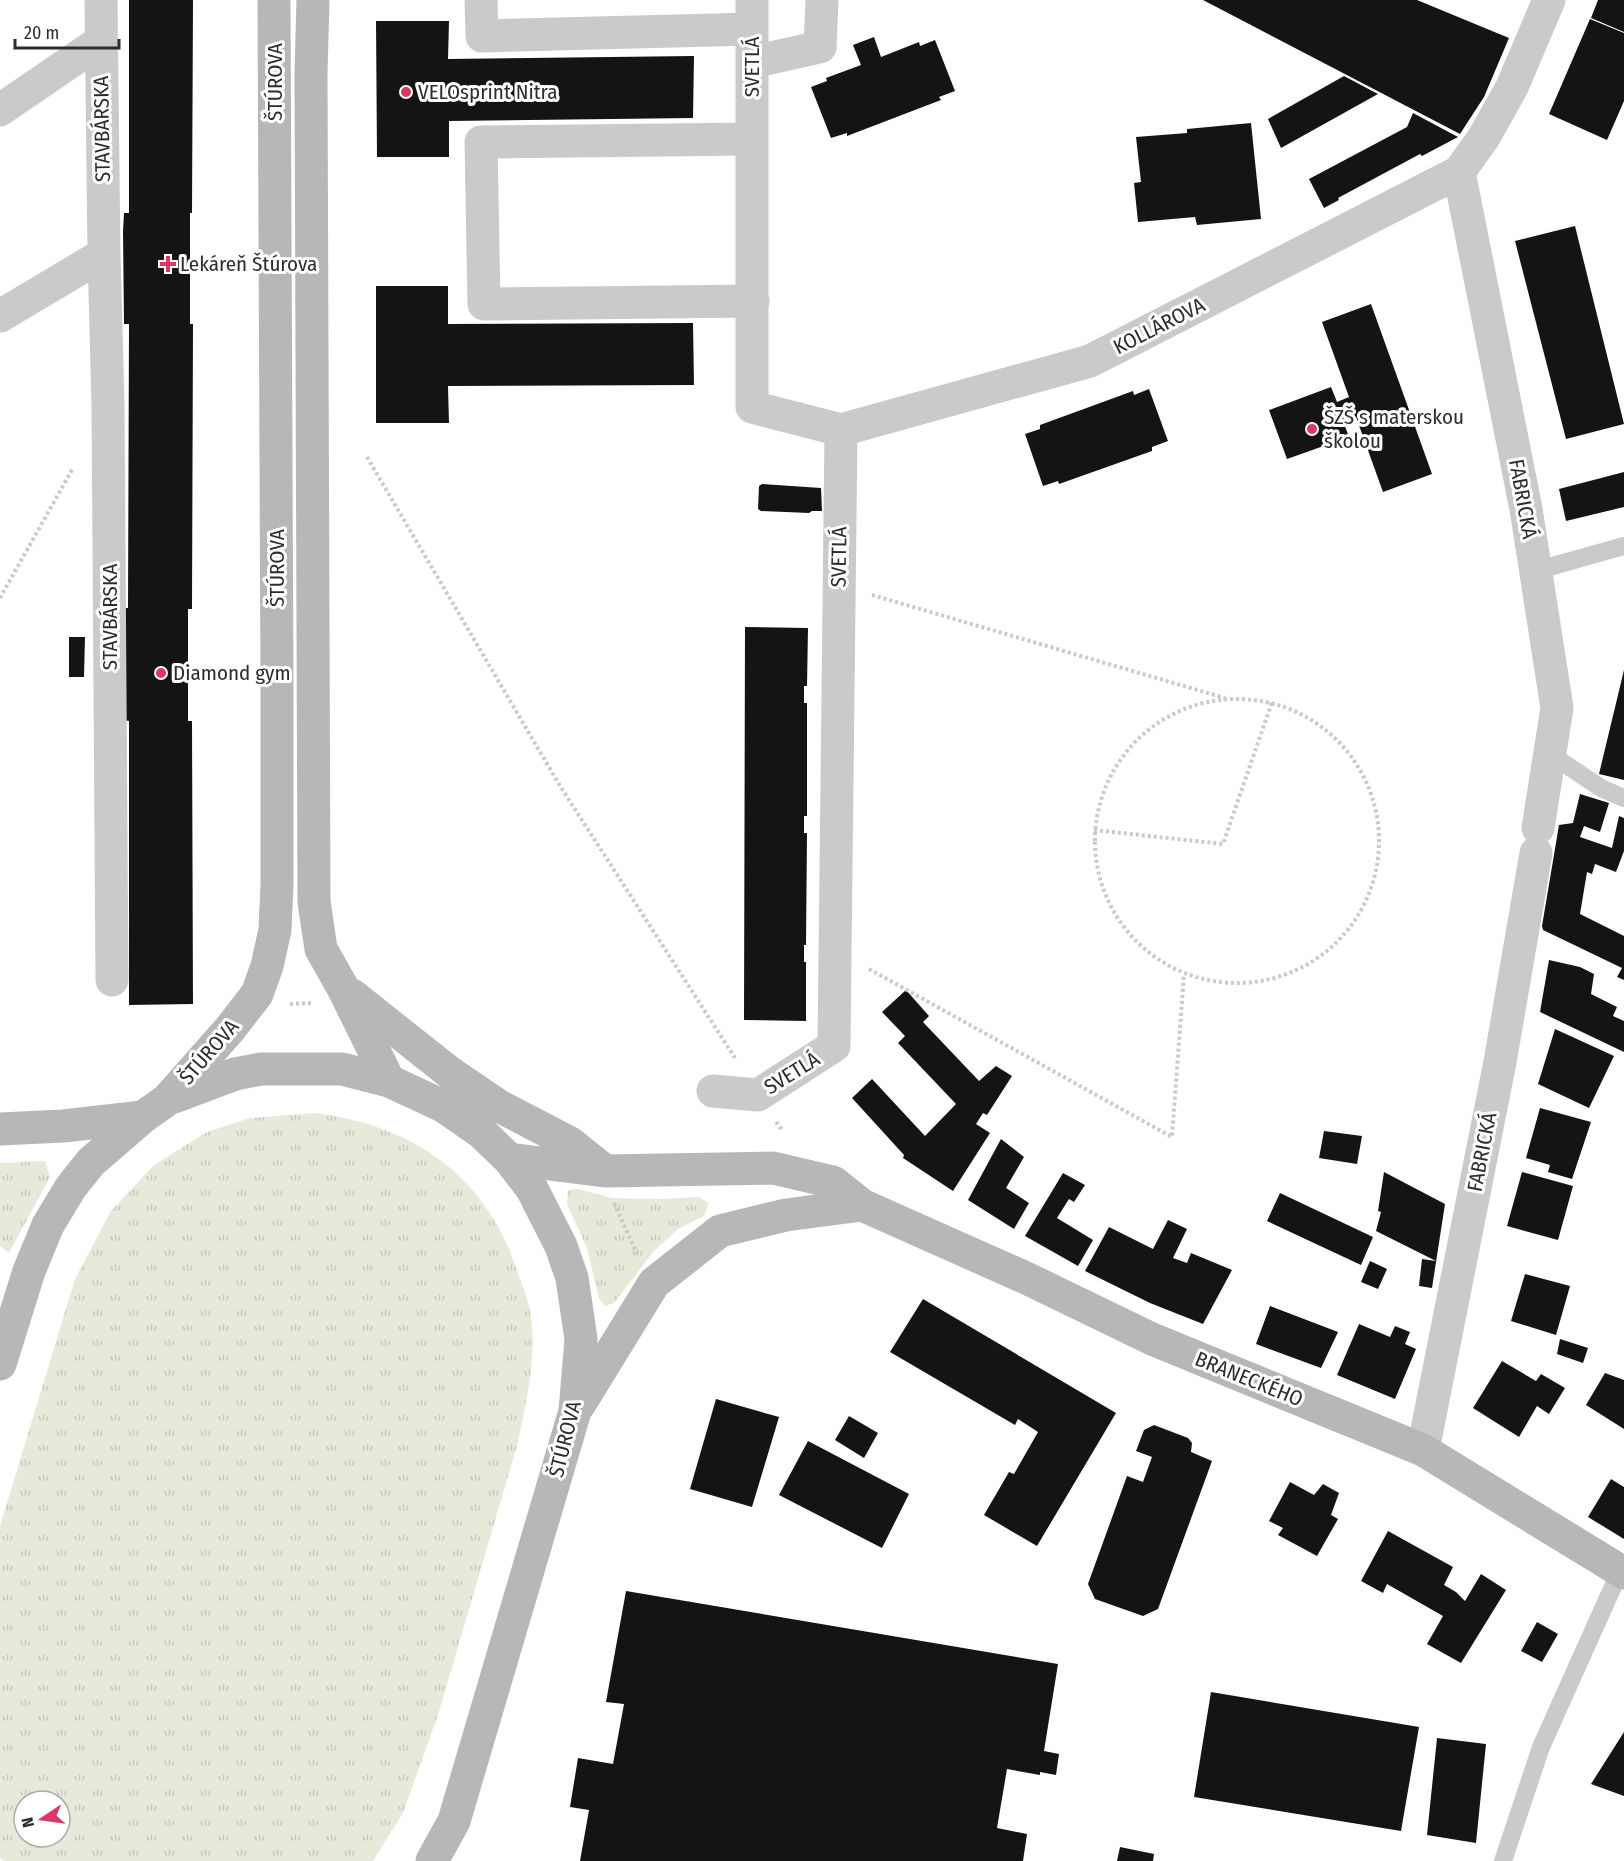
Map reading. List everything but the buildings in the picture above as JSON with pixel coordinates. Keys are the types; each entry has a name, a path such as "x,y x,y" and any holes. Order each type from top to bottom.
{"main road":[{"name":"ŠTÚROVA","path":"0,1364 29,1271 48,1225 71,1187 91,1162 155,1108 230,1030 256,994 267,966 275,930 277,691 274,0"},
{"name":"ŠTÚROVA","path":"313,0 311,73 314,902 331,996 389,1081"},
{"path":"331,996 499,1106 570,1143 609,1184"},
{"name":"ŠTÚROVA","path":"155,1108 235,1074 261,1069 342,1069 389,1081 443,1106 482,1133 509,1159 532,1189 549,1219 572,1278 581,1339 575,1411 454,1821 432,1861"},
{"path":"0,1129 63,1126 155,1108"},
{"name":"BRANECKÉHO","path":"509,1159 609,1184 773,1168 833,1182 862,1204 1026,1278 1152,1339 1423,1450 1622,1572"},
{"path":"575,1411 654,1283 720,1231 786,1215 862,1204"},
{"path":"448,1861 454,1821"}],"street":[{"name":"STAVBÁRSKA","path":"101,0 108,405 112,980"},
{"path":"481,0 482,36 752,14"},
{"path":"752,62 820,48 822,0"},
{"path":"1459,172 1484,137 1512,87 1549,0"},
{"name":"SVETLÁ","path":"713,1091 758,1095 834,1046 841,430 752,407 752,14"},
{"name":"STAVBÁRSKA","path":"0,110 101,41"},
{"path":"752,139 481,142 484,304 753,301"},
{"name":"KOLLÁROVA","path":"841,430 1090,361 1459,172"},
{"name":"FABRICKÁ","path":"1423,1450 1500,1062 1557,708 1526,509 1459,172"},
{"path":"0,316 104,254"}],"lane":[{"path":"1535,571 1624,546"},
{"path":"1550,754 1601,788 1624,798"},
{"path":"1503,1861 1541,1747 1622,1572"}],"path":[{"path":"367,457 560,786 782,1130"},
{"path":"0,598 74,466"},
{"path":"839,586 1226,698 1272,702 1315,720 1350,752 1372,793 1380,839 1373,886 1352,927 1344,935 1318,959 1276,980 1230,984 1184,974 1144,950 1114,914 1097,870 1094,830 1103,790 1122,755 1151,726 1186,706 1226,698"},
{"path":"1094,830 1223,844 1272,702"},
{"path":"836,950 1172,1137 1184,974"},
{"path":"279,1004 331,996"},
{"path":"609,1184 638,1256"}],"green space":[{"path":"315,1113 351,1120 385,1130 416,1144 443,1162 467,1184 488,1211 505,1241 530,1311 532,1362 517,1446 438,1715 403,1813 373,1861 3,1861 0,1857 0,1526 75,1279 111,1211 154,1165 207,1132 250,1118"},
{"path":"45,1161 50,1177 9,1253 0,1246 0,1163"},
{"path":"578,1189 612,1198 699,1197 709,1203 704,1216 678,1229 653,1252 614,1303 605,1306 599,1299 587,1248 567,1204 568,1190"}],"place":[{"name":"VELOsprint Nitra","path":"406,92"},
{"name":"Lekáreň Štúrova","path":"168,264"},
{"name":"ŠZŠ s materskou školou","path":"1312,429"},
{"name":"Diamond gym","path":"161,673"}]}
